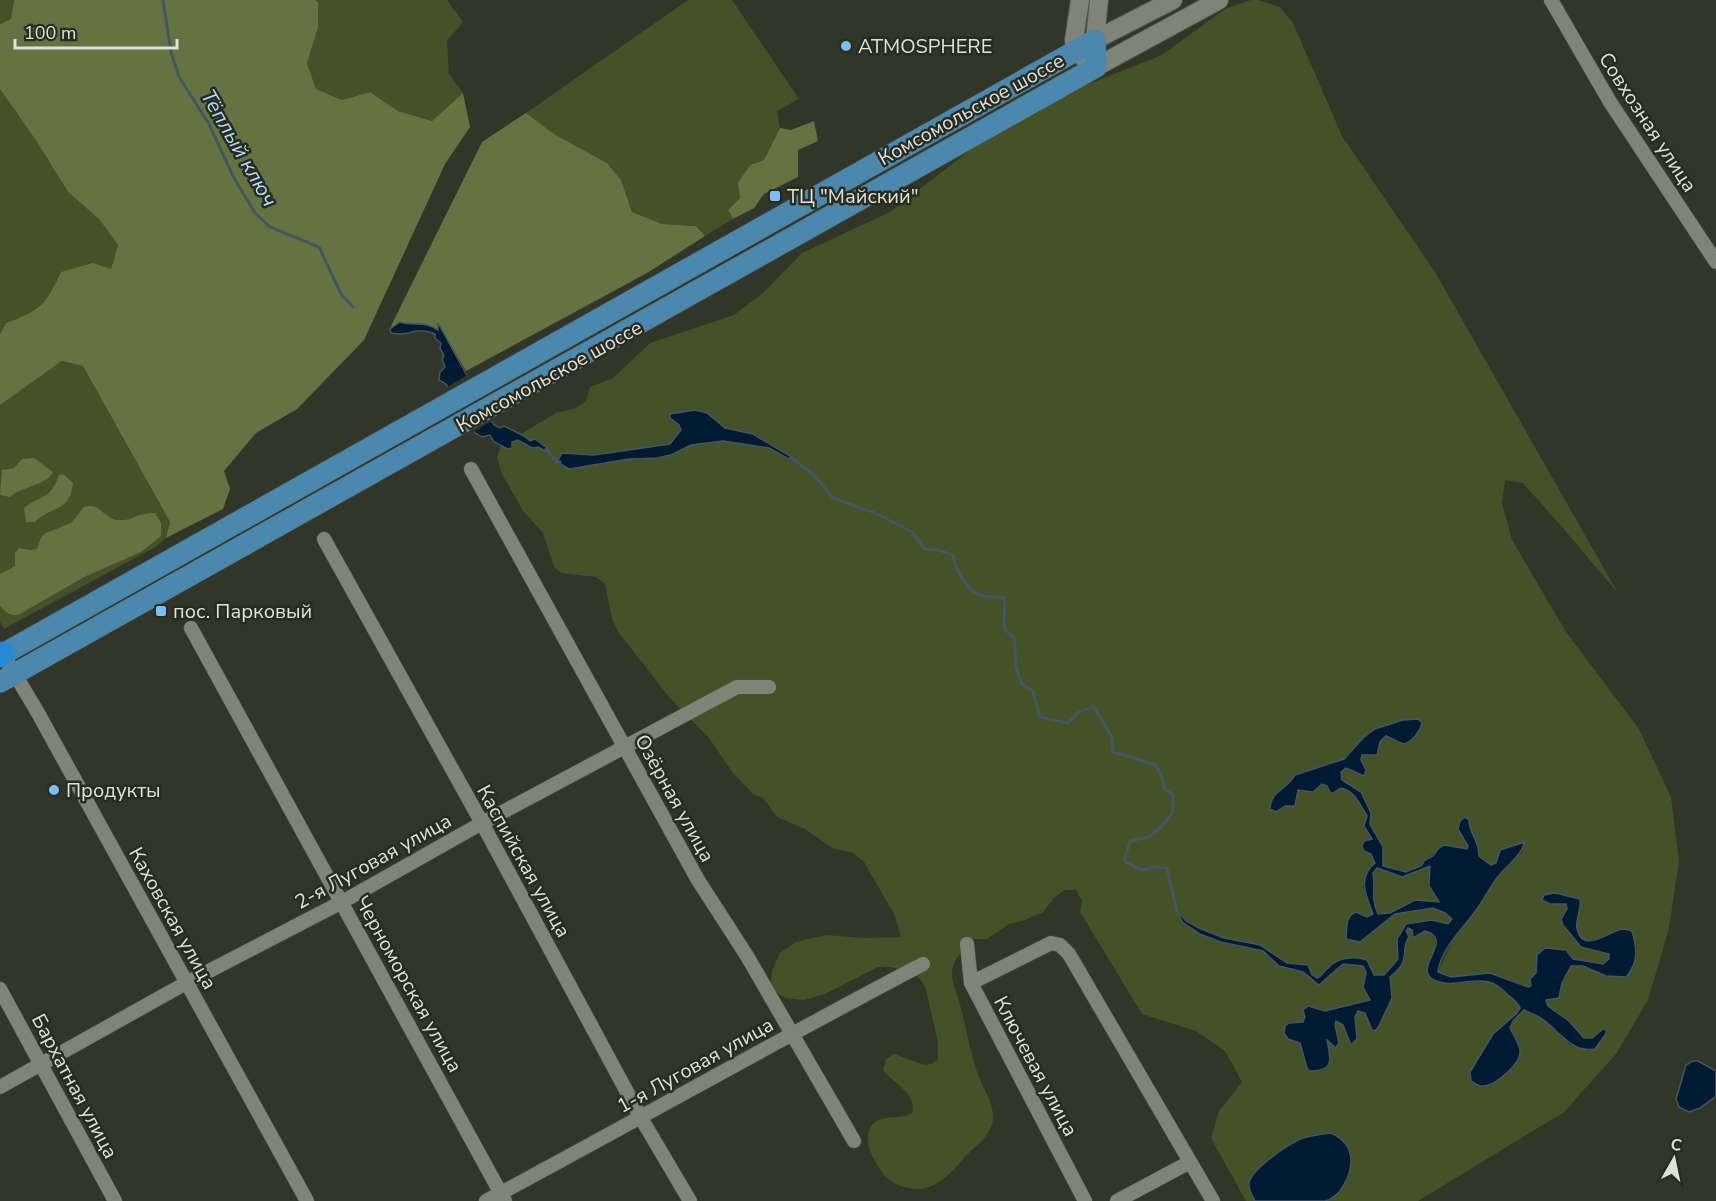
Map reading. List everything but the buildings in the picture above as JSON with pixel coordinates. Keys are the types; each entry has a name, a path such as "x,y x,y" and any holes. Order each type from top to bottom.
{"main road":[{"path":"1080,0 1074,40 1075,51 1096,67"},
{"path":"1095,40 1099,0"},
{"name":"Комсомольское шоссе","path":"7,669 399,431 1075,51 1173,0"},
{"name":"Комсомольское шоссе","path":"7,669 412,453 1218,0"},
{"name":"Комсомольское шоссе","path":"1095,40 1096,67"}],"street":[{"name":"Совхозная улица","path":"1551,0 1610,102 1716,262"},
{"name":"Озёрная улица","path":"471,469 698,880 747,956 854,1141"},
{"name":"Каспийская улица","path":"327,544 482,823 641,1118 690,1201"},
{"name":"Черноморская улица","path":"191,628 503,1197"},
{"name":"Каховская улица","path":"7,669 34,705 307,1201"},
{"name":"2-я Луговая улица","path":"0,1087 186,983 342,902 482,823 625,749 737,687 769,687"},
{"path":"971,983 1051,943 1060,945 1069,954 1213,1201"},
{"name":"Ключевая улица","path":"967,944 971,983 1085,1201"},
{"name":"1-я Луговая улица","path":"486,1201 503,1197 742,1063 792,1032 923,964"},
{"name":"Бархатная улица","path":"0,989 115,1201"},
{"path":"1117,1201 1190,1162"}],"green space":[{"path":"0,0 14,0 11,19 0,24"},
{"path":"14,0 315,0 318,2 318,28 307,63 316,89 342,100 370,92 398,111 432,121 463,93 470,127 445,164 364,340 297,409 256,433 224,471 230,489 223,509 166,538 170,522 83,366 62,361 0,405 0,334 6,323 41,305 51,292 61,272 93,263 111,269 118,245 99,219 68,192 0,89 0,24 11,19"},
{"path":"315,0 447,0 463,22 447,41 449,74 463,93 432,121 398,111 370,92 342,100 316,89 307,63 318,28 318,3"},
{"path":"688,0 732,0 799,99 777,111 780,128 764,160 750,165 740,198 728,210 733,219 705,236 696,226 662,224 632,212 621,180 607,163 554,134 526,113"},
{"path":"1251,0 1258,0 1280,7 1293,23 1342,136 1435,272 1618,593 1523,483 1505,480 1502,503 1512,540 1566,632 1639,729 1671,797 1679,861 1669,928 1648,1000 1616,1054 1564,1112 1418,1201 1327,1201 1339,1192 1352,1160 1349,1148 1340,1137 1305,1137 1285,1147 1252,1175 1249,1189 1255,1201 1246,1201 1211,1138 1219,1111 1242,1082 1225,1051 1196,1031 1142,1014 1080,912 1082,901 1076,890 1064,890 1043,912 1023,921 1009,924 987,939 972,939 956,960 952,974 953,982 977,1072 992,1106 992,1124 983,1139 940,1182 924,1188 906,1188 890,1181 882,1172 870,1151 868,1136 869,1130 877,1121 912,1113 913,1106 908,1094 883,1070 886,1059 894,1054 925,1065 934,1063 938,1059 938,1043 926,989 920,979 912,972 891,967 878,967 825,994 804,1000 785,998 773,990 771,981 772,971 780,953 796,942 826,935 864,938 901,937 894,914 864,862 853,853 832,848 805,829 777,817 763,798 753,794 733,773 709,738 670,698 619,633 612,619 605,584 596,577 561,573 554,567 543,533 523,511 502,474 497,458 501,445 508,449 512,442 518,440 532,448 530,441 521,434 556,413 576,408 586,401 590,387 613,378 650,343 734,315 764,292 802,253 890,212 1021,111 1162,55 1225,9","holes":["707,413 725,428 753,434 787,458 769,448 723,441 690,445 671,455 657,458 629,459 569,469 563,453 594,455 670,444 681,430 679,425 670,418","1420,728 1403,744 1386,736 1362,754 1361,760 1366,770 1346,768 1341,772 1342,780 1361,793 1371,813 1370,824 1383,847 1383,866 1400,871 1410,871 1438,849 1468,849 1458,829 1469,820 1478,845 1479,856 1491,865 1496,863 1500,850 1525,843 1522,852 1497,878 1453,940 1438,972 1451,977 1490,973 1528,988 1531,987 1530,979 1536,973 1537,955 1603,964 1609,959 1609,954 1581,947 1561,919 1567,908 1566,904 1550,904 1580,899 1577,925 1580,936 1590,940 1622,929 1632,931 1637,949 1606,976 1583,966 1571,966 1562,984 1559,998 1546,1000 1548,1006 1569,1021 1584,1038 1592,1038 1603,1029 1588,1050 1569,1044 1543,1019 1524,1010 1509,1028 1520,1051 1493,1034 1517,1013 1520,1008 1519,1004 1499,986 1488,981 1451,984 1427,968 1437,944 1431,933 1425,931 1412,937 1412,930 1408,928 1406,931 1409,937 1403,962 1390,977 1392,998 1379,1026 1376,1030 1372,1030 1365,1012 1358,1011 1355,1017 1357,1039 1351,1045 1343,1025 1336,1020 1339,1043 1330,1044 1318,1024 1311,1022 1310,1029 1323,1034 1322,1071 1310,1071 1307,1068 1300,1043 1289,1023 1303,1022 1308,1006 1325,1011 1370,1000 1363,987 1366,972 1363,965 1344,964 1319,984 1303,972 1279,966 1263,951 1221,942 1200,934 1183,923 1178,913 1186,921 1201,929 1224,938 1260,945 1287,963 1308,965 1312,975 1317,978 1322,977 1327,968 1356,957 1367,960 1374,975 1384,975 1398,959 1397,939 1406,924 1432,920 1448,924 1452,920 1445,913 1433,908 1395,914 1360,942 1356,912 1367,917 1373,914 1363,887 1375,863 1371,854 1373,839 1364,826 1367,816 1355,795 1348,789 1322,784 1298,790 1295,806 1285,806 1276,812 1276,793 1291,783 1295,775 1344,759 1364,737"]},
{"path":"0,89 68,192 99,219 118,245 111,269 61,272 51,292 41,305 6,323 0,334"},
{"path":"526,113 554,134 607,163 621,180 632,212 662,224 696,226 705,236 647,273 466,371 439,325 438,330 423,324 400,322 390,328 482,142"},
{"path":"814,121 818,141 798,150 798,177 764,194 754,208 733,219 728,210 740,198 738,183 750,165 764,160 780,128 791,130"},
{"path":"62,361 83,366 170,522 166,538 157,546 4,629 0,622 0,405"},
{"path":"34,458 53,472 50,477 10,497 0,495 2,470 14,468 22,459"},
{"path":"63,474 73,483 68,499 64,504 35,522 26,522 24,508 48,493 59,475"},
{"path":"91,506 116,520 127,520 155,513 161,523 161,536 141,552 86,576 18,615 6,612 0,606 0,574 15,566 15,553 19,548 37,549 41,537 46,533 71,523 84,507"},
{"path":"1430,866 1429,886 1440,902 1415,900 1390,913 1378,914 1374,903 1373,873 1377,868 1402,877"}],"water":[{"path":"400,322 423,324 438,330 438,323 494,425 500,428 504,426 530,441 535,439 547,448 548,452 538,447 532,448 518,440 512,442 512,448 508,449 494,442 490,435 482,437 475,433 446,384 439,380 440,372 445,367 442,359 444,356 440,348 441,343 435,338 435,334 421,331 391,333 390,329"},
{"path":"695,410 707,413 725,428 753,434 795,459 787,458 769,448 723,441 691,445 671,455 657,458 629,459 569,469 557,462 562,453 594,455 670,444 681,430 679,425 670,418 670,414"},
{"path":"1418,719 1422,723 1412,739 1403,744 1386,736 1380,742 1377,755 1362,755 1361,760 1366,770 1364,776 1346,768 1341,772 1342,780 1361,792 1371,813 1370,824 1383,847 1383,866 1406,872 1421,866 1444,845 1467,849 1468,846 1458,829 1460,821 1465,817 1469,820 1478,845 1479,856 1491,865 1496,863 1500,850 1525,842 1520,853 1497,878 1474,914 1449,945 1438,972 1451,977 1490,973 1528,987 1531,986 1530,979 1536,973 1537,955 1545,948 1566,950 1573,959 1603,964 1609,959 1609,954 1581,947 1563,925 1561,919 1567,909 1566,904 1550,904 1542,900 1544,895 1555,893 1580,899 1577,928 1584,940 1597,939 1622,929 1632,931 1636,950 1635,961 1626,977 1606,976 1583,966 1571,966 1562,983 1559,998 1546,1000 1548,1006 1569,1021 1584,1038 1592,1038 1603,1029 1607,1030 1595,1049 1579,1048 1565,1040 1542,1019 1524,1010 1513,1021 1510,1028 1520,1050 1520,1055 1513,1067 1489,1085 1480,1086 1471,1081 1470,1072 1493,1034 1520,1008 1500,987 1492,983 1476,981 1448,983 1434,980 1428,975 1427,969 1436,940 1433,935 1425,931 1413,938 1412,930 1408,928 1406,931 1409,937 1403,962 1390,977 1392,998 1379,1026 1375,1031 1372,1030 1365,1013 1358,1011 1355,1017 1357,1039 1351,1045 1343,1025 1336,1021 1339,1043 1336,1048 1327,1040 1330,1053 1329,1063 1323,1069 1309,1071 1300,1043 1288,1039 1284,1033 1285,1026 1289,1023 1303,1022 1305,1017 1303,1010 1308,1006 1325,1011 1370,1000 1363,987 1366,972 1363,966 1343,964 1319,985 1303,972 1279,966 1263,951 1221,942 1200,934 1183,923 1176,910 1186,921 1201,929 1224,938 1260,945 1287,963 1308,965 1312,975 1317,978 1332,964 1352,958 1367,960 1374,975 1384,975 1398,959 1397,939 1406,924 1432,920 1448,924 1452,919 1433,908 1395,914 1360,942 1346,939 1347,923 1352,914 1356,912 1367,917 1373,914 1366,894 1365,881 1369,869 1375,863 1371,854 1364,851 1362,846 1364,841 1372,839 1364,826 1367,816 1362,807 1354,795 1346,790 1341,788 1331,794 1327,786 1322,784 1313,792 1298,790 1295,806 1285,806 1276,812 1270,809 1273,798 1295,775 1344,759 1364,737 1375,729 1403,720","holes":["1430,866 1429,886 1439,902 1415,900 1390,913 1378,914 1374,903 1373,873 1377,868 1402,877"]},
{"path":"1698,1061 1716,1071 1716,1096 1700,1108 1689,1112 1679,1107 1676,1099 1686,1065"},
{"path":"1331,1133 1345,1144 1351,1161 1347,1179 1340,1191 1325,1201 1255,1201 1249,1183 1257,1170 1283,1149 1301,1139"}],"pier":[{"path":"471,373 495,419 472,433 445,388"}],"waterway":[{"name":"Тёплый ключ","path":"163,0 171,52 179,77 209,124 234,178 255,213 270,227 319,247 341,294 353,307"},
{"name":"Тёплый ключ","path":"546,449 557,462 560,462"},
{"name":"Тёплый ключ","path":"791,457 814,475 833,498 875,513 912,532 925,549 953,555 962,578 974,592 982,596 1004,598 1004,626 1005,630 1014,637 1016,667 1022,684 1033,691 1040,717 1068,723 1079,712 1094,707 1112,737 1113,752 1156,765 1163,779 1164,788 1173,795 1173,812 1149,837 1130,841 1124,861 1141,870 1154,867 1167,868 1177,911"}],"place":[{"name":"ATMOSPHERE","path":"846,46"},
{"name":"ТЦ \"Майский\"","path":"775,196"},
{"name":"пос. Парковый","path":"161,611"},
{"name":"Продукты","path":"54,790"}]}
